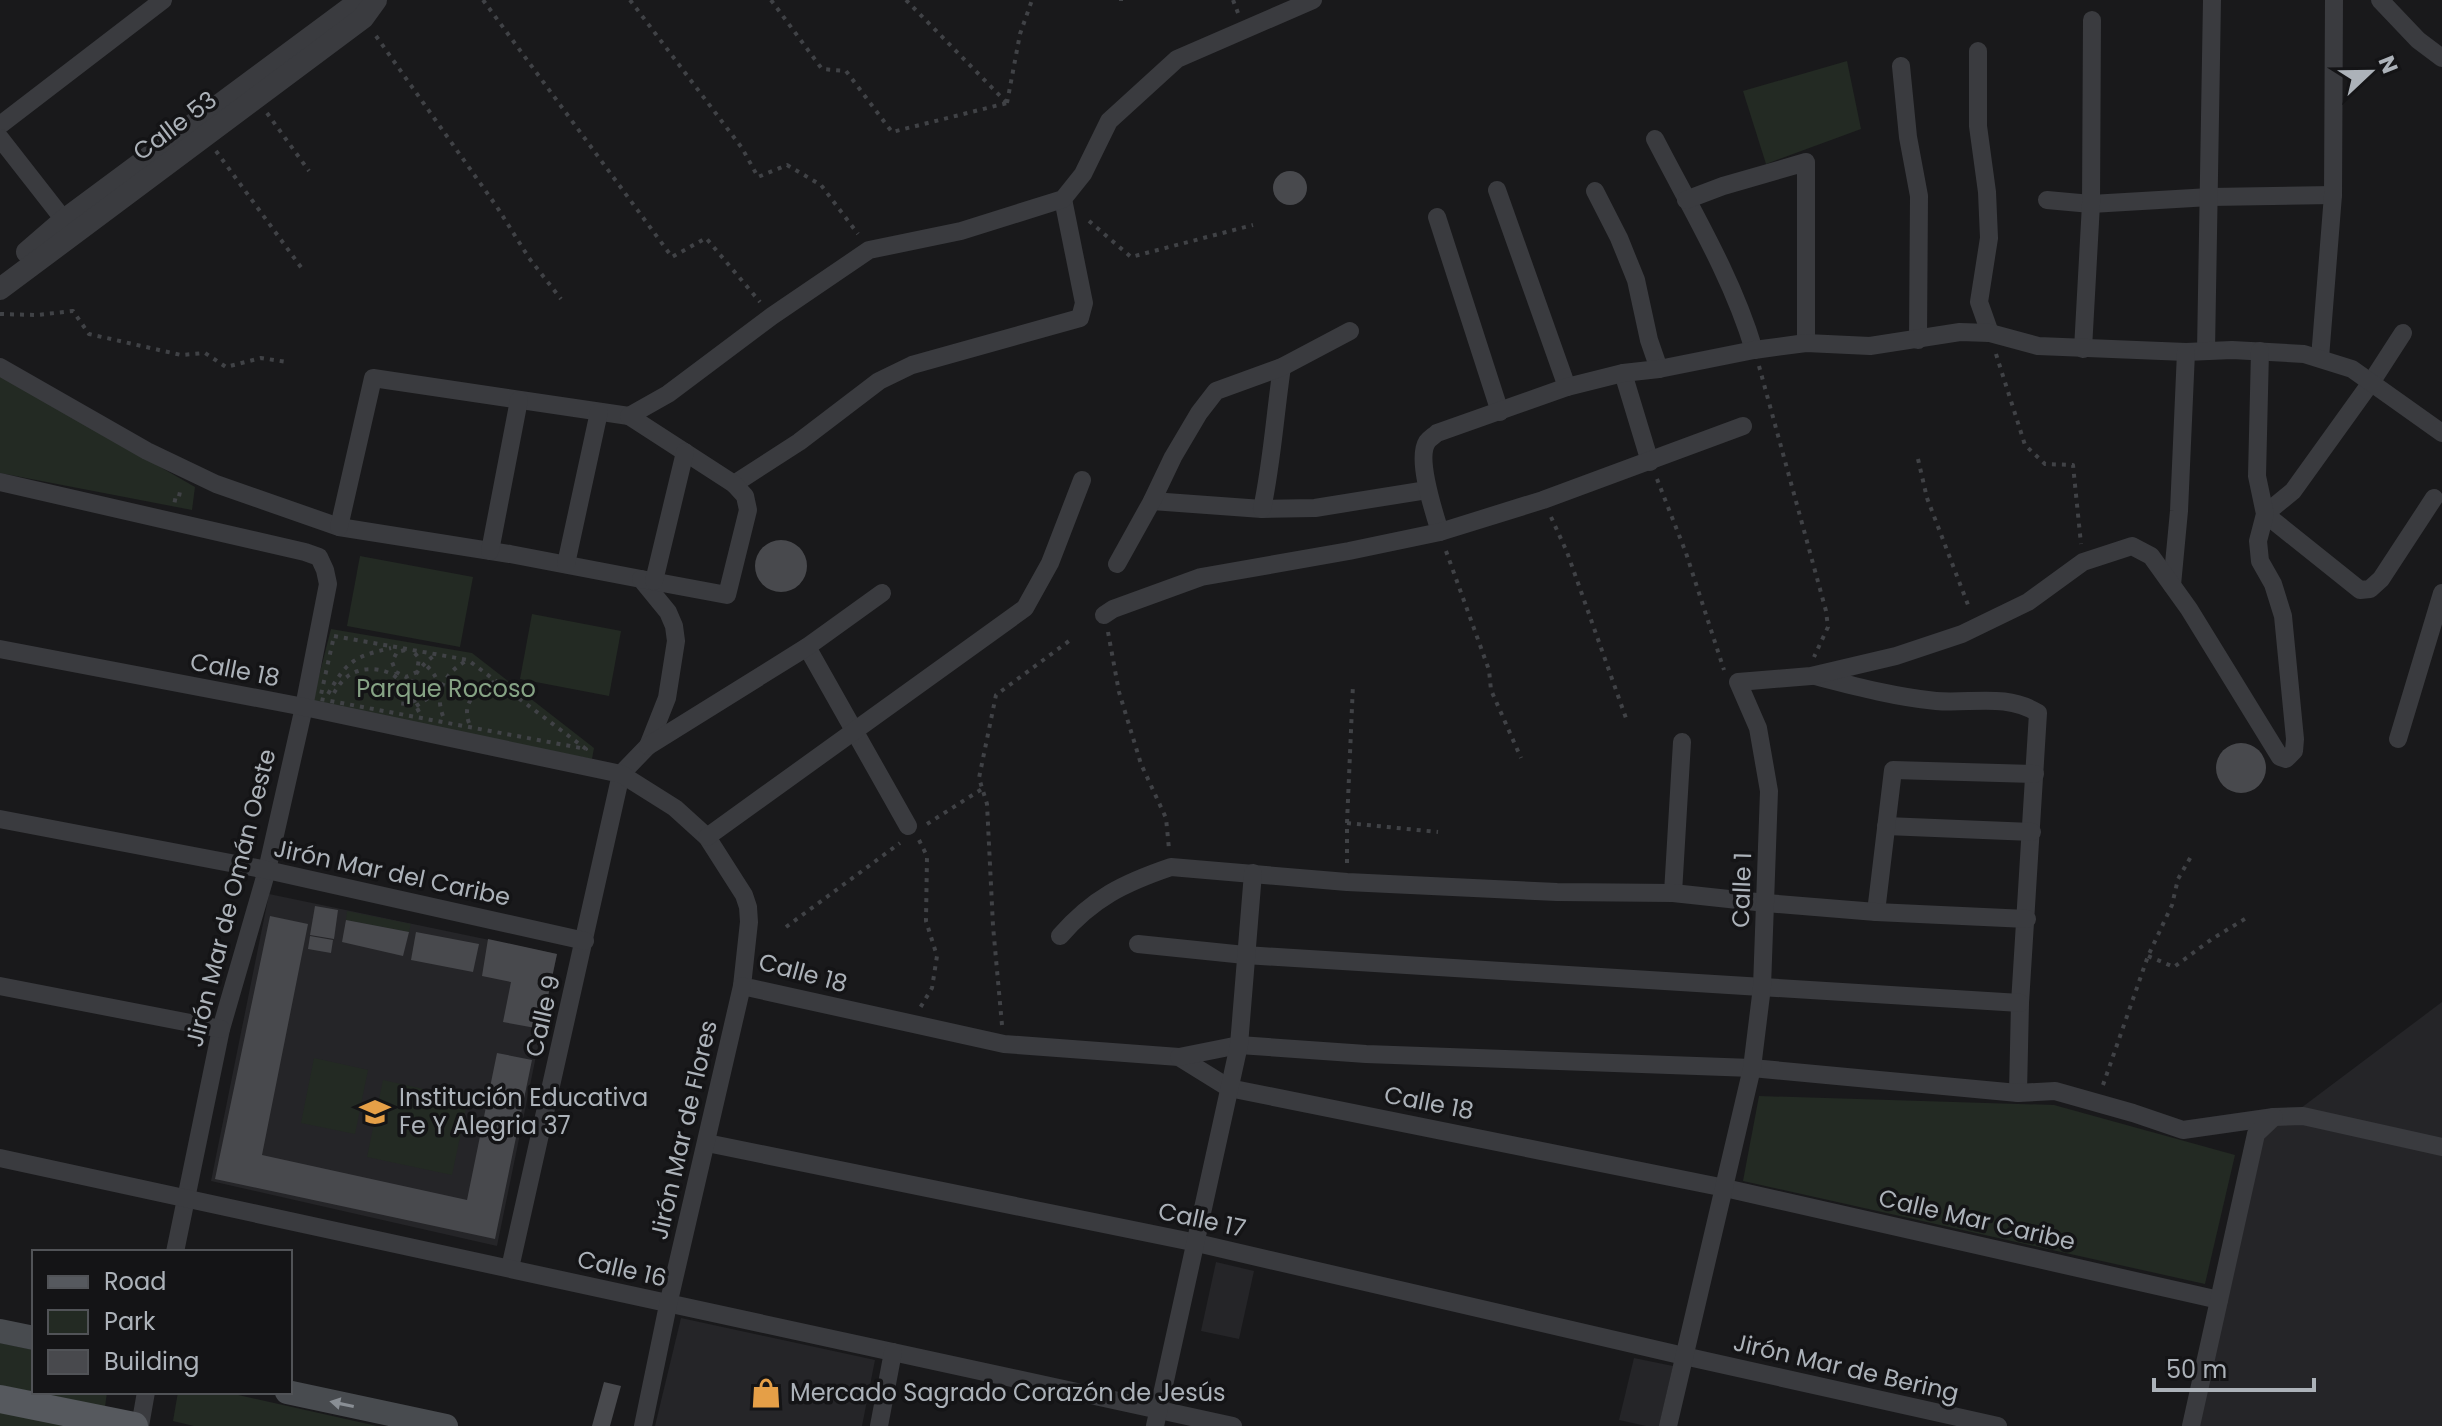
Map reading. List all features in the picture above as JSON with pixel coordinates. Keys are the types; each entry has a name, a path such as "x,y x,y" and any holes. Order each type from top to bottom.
{"main road":[{"path":"0,1331 32,1338"},
{"path":"292,1393 446,1426"},
{"path":"0,1399 134,1426"}],"street":[{"path":"0,125 163,0"},
{"name":"Calle 53","path":"0,275 64,220 350,8 366,0"},
{"name":"Calle 53","path":"0,289 363,18 376,0"},
{"path":"629,416 668,394 772,316 869,250 961,231 1063,199 1083,174 1109,121 1177,59 1313,0"},
{"path":"2206,351 2212,0"},
{"path":"2320,358 2333,195 2334,0"},
{"path":"2380,0 2418,40 2442,58"},
{"path":"2083,349 2091,204 2092,20"},
{"path":"1978,51 1978,126 1987,192 1989,238 1979,302 1990,333"},
{"path":"1901,66 1908,137 1919,196 1918,340"},
{"path":"0,138 64,220"},
{"path":"1655,139 1732,290 1754,350"},
{"path":"1686,200 1806,162 1806,343"},
{"path":"1497,190 1567,387"},
{"path":"1595,191 1636,280 1649,340 1659,369"},
{"path":"2047,200 2091,204 2210,197 2333,195"},
{"path":"734,484 799,442 879,381 912,365 1080,318 1084,303 1063,199"},
{"path":"1437,217 1500,412"},
{"path":"1117,564 1173,457 1216,391 1282,367 1350,331"},
{"path":"1440,532 1427,490 1426,443 1437,433 1567,387 1623,373 1806,343 1870,346 1960,332 1990,333 2038,346 2083,349 2304,354 2352,369 2442,433"},
{"path":"2265,514 2293,491 2403,333"},
{"path":"1738,682 1811,676 1896,656 1962,634 2028,602 2083,562 2132,546 2151,556 2172,585 2280,757 2286,759 2294,751 2295,739 2283,616 2273,584 2260,561 2258,541 2265,514 2257,476 2260,351"},
{"path":"2172,585 2179,511 2186,352"},
{"path":"0,367 147,451 216,484 339,527 566,564 727,595 748,510 745,496 734,484 629,416 373,378 339,527"},
{"path":"1262,509 1270,474 1282,367"},
{"path":"1623,373 1650,462"},
{"path":"490,551 519,400"},
{"path":"566,564 599,412"},
{"path":"1104,615 1201,577 1440,532 1543,500 1743,426"},
{"path":"648,746 667,698 676,641 668,612 647,580 685,452"},
{"path":"707,837 1025,608 1050,563 1082,480"},
{"name":"Jirón Mar de Omán Oeste","path":"0,482 305,552 319,557 325,570 328,584 304,707 267,870 221,1029 175,1250"},
{"path":"1152,501 1262,509 1315,508 1427,490"},
{"path":"2265,514 2360,590 2370,589 2381,579 2434,498"},
{"path":"621,774 648,746 807,647 882,593"},
{"path":"2398,739 2442,593"},
{"path":"807,647 855,729 906,833"},
{"name":"Calle 18","path":"0,649 304,707 621,774 675,808 707,837 744,895 748,907 742,986 1004,1044 1179,1057 1229,1088 1725,1188"},
{"path":"1811,676 1937,701 2007,700 2038,713 2020,1003 2018,1093"},
{"name":"Calle 1","path":"1668,1426 1752,1068 1762,987 1769,791 1758,728 1738,682"},
{"path":"1673,893 1682,742"},
{"path":"1876,912 1893,770 2035,774"},
{"name":"Calle 9","path":"510,1268 621,774"},
{"name":"Jirón Mar del Caribe","path":"0,819 267,870 585,941"},
{"path":"1886,826 2032,832"},
{"path":"1060,936 1078,915 1100,898 1171,867 1347,882 1557,892 1673,893 1876,912 2027,919"},
{"path":"1157,1418 1239,1045 1253,873"},
{"path":"1138,944 1245,955 2020,1003"},
{"path":"0,986 221,1029"},
{"name":"Jirón Mar de Flores","path":"643,1426 742,986"},
{"path":"1179,1057 1239,1045 1366,1054 1752,1068 2018,1093 2055,1091 2183,1130 2303,1116 2442,1147"},
{"path":"2191,1426 2256,1134 2274,1117"},
{"name":"Calle 17","path":"707,1143 1197,1243 1684,1356"},
{"name":"Calle 16","path":"0,1158 893,1352 1157,1418 1233,1426"},
{"name":"Calle Mar Caribe","path":"1725,1188 2219,1300"},
{"path":"879,1426 893,1352"},
{"name":"Jirón Mar de Bering","path":"1684,1356 1998,1426"},
{"path":"140,1426 146,1394"}],"path":[{"path":"483,0 672,257 706,238 772,316"},
{"path":"630,0 742,148 758,177 787,165 821,185 869,250"},
{"path":"771,0 822,69 846,71 892,132 1007,103"},
{"path":"906,0 1007,103"},
{"path":"1007,103 1020,34 1032,0"},
{"path":"389,54 497,207 529,258 561,299"},
{"path":"256,98 309,171"},
{"path":"205,136 303,270"},
{"path":"1063,199 1131,257 1253,225"},
{"path":"0,314 37,315 73,311 89,334 181,355 205,353 226,367 261,358 287,362"},
{"path":"1990,333 2025,445 2045,464 2073,465 2083,562"},
{"path":"1754,350 1826,611 1828,627 1816,652 1811,676"},
{"path":"1918,459 1927,498 1977,627"},
{"path":"1650,462 1686,553 1722,668 1738,682"},
{"path":"163,498 178,501 182,483"},
{"path":"1543,500 1567,552 1627,721"},
{"path":"1440,532 1489,670 1491,690 1521,758"},
{"path":"1104,615 1119,692 1141,764 1166,818 1171,867"},
{"path":"334,636 394,647 468,660 586,749 320,699 334,636"},
{"path":"1004,1044 993,926 987,804 979,778 996,695 1073,638"},
{"path":"327,700 348,664 360,657 394,647"},
{"path":"410,649 397,652 392,662 396,672 406,677 417,672 436,654"},
{"path":"410,649 419,658 411,688 422,718"},
{"path":"446,723 439,706 440,691 454,668 468,660"},
{"path":"416,706 436,693 438,683 434,673 424,663"},
{"path":"327,700 338,685 358,671 389,672 398,678 403,687 402,715"},
{"path":"471,727 466,714 473,694 496,681"},
{"path":"1347,882 1353,684"},
{"path":"912,1025 932,988 937,956 926,921 927,856 915,832 982,789"},
{"path":"1347,823 1438,832"},
{"path":"786,927 906,833"},
{"path":"2098,1102 2148,956 2172,905 2178,879 2193,853"},
{"path":"2148,956 2174,967 2248,917"}],"shaded area":[{"name":"Institución Educativa Fe Y Alegria 37","path":"269,894 557,954 497,1246 211,1181"},
{"path":"2442,1002 2442,1426 2195,1426 2261,1138"},
{"path":"1216,1262 1254,1271 1239,1339 1201,1331"},
{"name":"Mercado Sagrado Corazón de Jesús","path":"681,1318 875,1360 862,1426 655,1426"},
{"path":"1634,1358 1673,1366 1659,1426 1619,1420"}],"green space":[{"path":"1847,61 1861,129 1766,164 1743,91"},
{"path":"0,375 195,487 192,510 0,473"},
{"path":"360,556 473,577 460,647 347,626"},
{"path":"532,614 621,631 609,696 520,679"},
{"name":"Parque Rocoso","path":"331,629 472,653 594,748 592,759 312,703"},
{"path":"347,911 411,924 409,932 346,920"},
{"path":"314,1058 368,1070 355,1134 301,1123"},
{"path":"383,1080 468,1099 452,1175 367,1157"},
{"path":"1759,1096 2054,1105 2235,1155 2205,1284 1743,1181"},
{"path":"0,1343 32,1350 32,1392 0,1385"},
{"path":"43,1394 107,1394 105,1407"},
{"path":"178,1394 234,1394 377,1426 194,1426 173,1421"},
{"path":"0,1410 79,1426 0,1426"}],"building":[{"path":"1290,171 1302,176 1307,188 1302,200 1290,205 1278,200 1273,188 1278,176"},
{"path":"781,540 799,548 807,566 799,584 781,592 763,584 755,566 763,548"},
{"path":"2241,743 2259,750 2266,768 2259,786 2241,793 2223,786 2216,768 2223,750"},
{"path":"315,906 338,910 334,939 310,935"},
{"path":"270,916 308,924 262,1155 467,1200 497,1053 532,1060 495,1239 215,1179"},
{"path":"346,920 409,932 403,956 342,942"},
{"path":"416,932 479,944 473,972 411,960"},
{"path":"310,936 333,940 331,953 308,949"},
{"path":"488,939 557,954 541,1029 503,1022 511,982 482,976"},
{"path":"604,1382 621,1386 610,1426 592,1426"}],"place":[{"name":"Institución Educativa Fe Y Alegria 37","path":"375,1112"},
{"name":"Mercado Sagrado Corazón de Jesús","path":"766,1393"}]}
